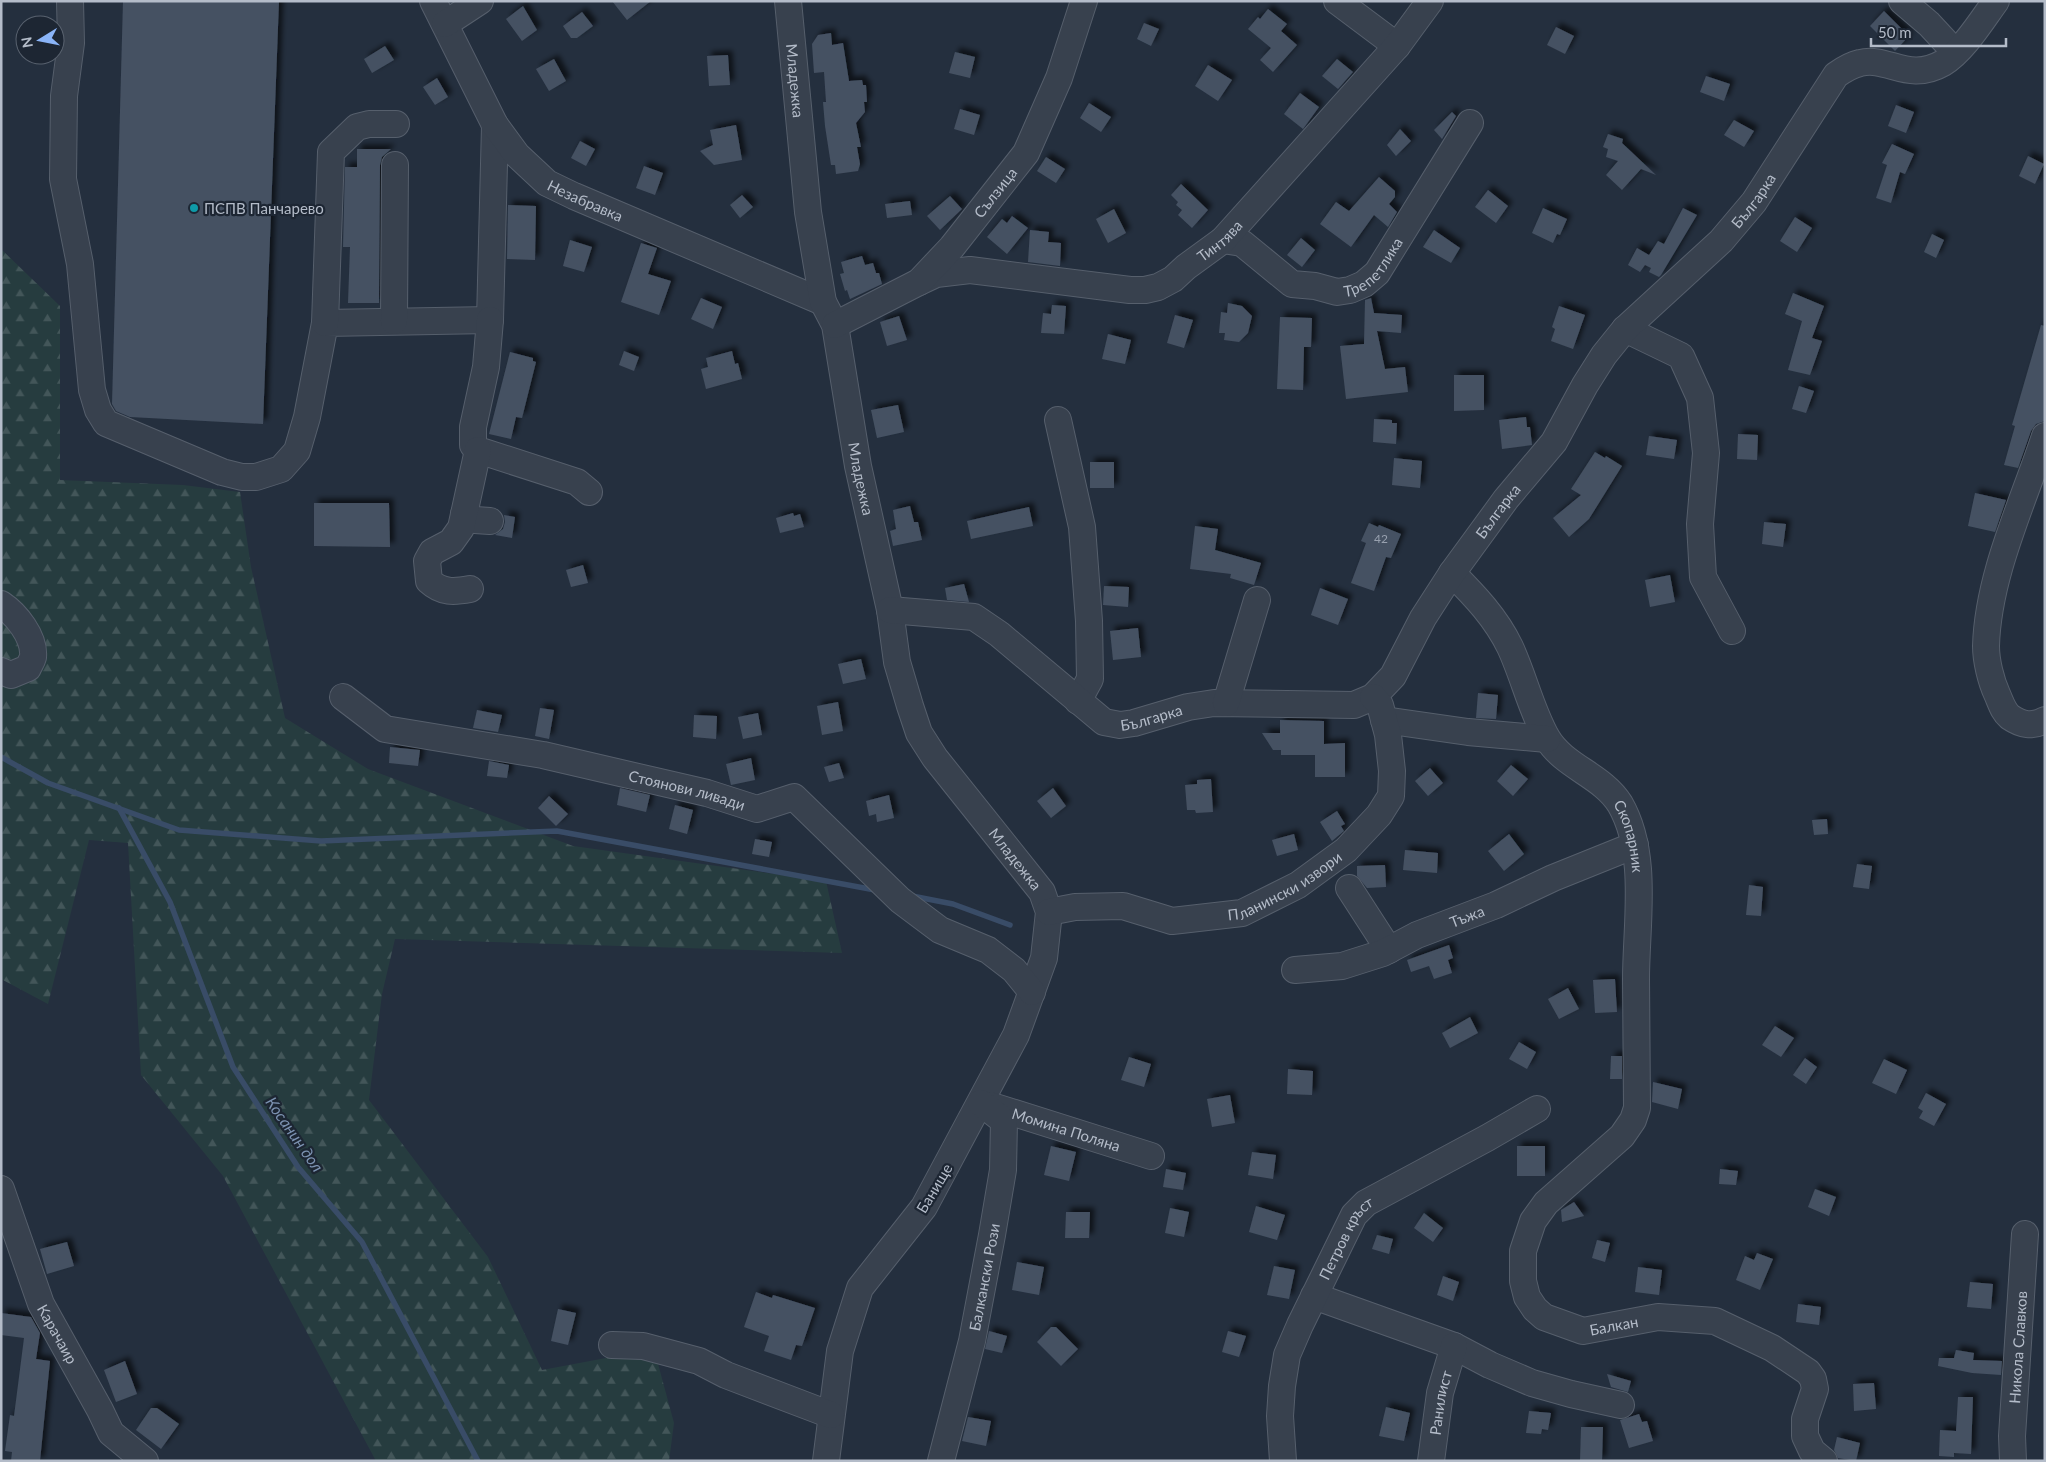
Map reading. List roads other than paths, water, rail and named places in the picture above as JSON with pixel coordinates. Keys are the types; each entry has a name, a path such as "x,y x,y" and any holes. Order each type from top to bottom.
{"street":[{"path":"70,1 71,43 64,96 63,180 80,264 92,390 98,410 106,423 222,472 242,477 256,476 281,469 297,451 307,417 325,323 332,152 357,127 369,124 396,124"},
{"name":"Незабравка","path":"433,1 495,125 517,155 547,183 823,302"},
{"path":"445,24 480,1"},
{"name":"Младежка","path":"788,1 808,212 823,302 835,325 858,466 890,610 897,662 919,733 935,758 1042,892 1049,912"},
{"name":"Сълзица","path":"835,325 920,282 952,246 1026,153 1059,78 1084,1"},
{"path":"1337,1 1397,46"},
{"name":"Тинтява","path":"920,282 936,274 970,270 1130,290 1145,290 1158,287 1173,279 1186,267 1224,240 1397,46 1430,1"},
{"path":"1902,1 1929,24 1956,52"},
{"name":"Българка","path":"890,610 974,617 999,634 1104,722 1120,725 1134,723 1188,707 1226,704 1354,705 1373,697 1393,676 1423,618 1452,573 1506,499 1554,442 1594,370 1625,329 1721,241 1754,202 1836,75 1847,67 1861,62 1877,63 1915,71 1933,67 1944,62 1956,52 1996,1"},
{"name":"Трепетлика","path":"1224,240 1242,243 1292,284 1314,286 1337,292 1350,290 1364,284 1377,272 1470,123"},
{"path":"495,125 490,320 486,366 473,427 473,445 478,450 577,482 589,492"},
{"path":"394,321 395,165"},
{"path":"325,323 490,320"},
{"path":"1625,329 1681,356 1700,398 1706,453 1700,524 1703,577 1732,631"},
{"path":"1058,420 1082,527 1088,612 1090,679 1078,701"},
{"path":"2045,436 1991,598 1986,648 1993,686 2005,713 2020,724 2035,725 2045,720"},
{"path":"470,589 446,592 435,587 429,581 428,561 432,552 451,542 461,528 478,450"},
{"path":"464,514 475,520 490,521"},
{"path":"1384,720 1468,732 1548,739 1510,647 1484,605 1452,573"},
{"path":"1226,704 1257,600"},
{"path":"1,604 11,610 22,624 29,640 33,657 28,668 11,675 1,671"},
{"name":"Стоянови ливади","path":"343,697 384,729 543,755 707,793 757,808 794,797 900,900 940,930 988,950 1014,970 1032,992"},
{"name":"Планински извори","path":"1049,912 1076,907 1124,906 1172,921 1242,912 1298,885 1346,850 1379,815 1391,796 1392,771 1384,720 1380,705 1373,697"},
{"name":"Скопарник","path":"1548,739 1558,752 1606,787 1619,803 1635,845 1638,873 1636,980 1637,1108 1633,1120 1626,1130"},
{"name":"Тъжа","path":"1295,970 1342,966 1390,950 1417,935 1496,905 1553,878 1635,845"},
{"path":"1349,888 1390,950"},
{"name":"Банище","path":"826,1461 830,1415 840,1351 860,1288 924,1207 1016,1035 1044,958 1049,912"},
{"name":"Момина Поляна","path":"981,1103 1151,1156"},
{"name":"Балкански Рози","path":"941,1461 972,1341 1004,1170 1004,1121 981,1103"},
{"name":"Петров кръст","path":"1283,1461 1280,1416 1282,1386 1288,1355 1314,1296 1354,1215 1366,1203 1537,1109"},
{"name":"Балкан","path":"1626,1130 1546,1204 1533,1221 1523,1251 1523,1281 1527,1297 1535,1309 1544,1317 1583,1331 1658,1317 1715,1321 1772,1348 1808,1372 1815,1384 1805,1419 1805,1436 1812,1451 1824,1461"},
{"name":"Карачаир","path":"1,1189 12,1252 111,1433 145,1461"},
{"name":"Никола Славков","path":"2013,1461 2012,1436 2024,1234"},
{"path":"1314,1296 1454,1346 1490,1365 1532,1382 1571,1394 1621,1405"},
{"path":"612,1345 643,1346 684,1356 699,1361 726,1376 830,1415"},
{"name":"Ранилист","path":"1431,1461 1440,1393 1454,1346"}],"waterway":[{"path":"1,757 48,783 179,830 321,841 557,831 875,890"},
{"name":"Косанин дол","path":"119,808 170,902 233,1067 298,1167 362,1242 478,1461"},
{"path":"912,896 953,904 1010,925"}],"place":[{"name":"ПСПВ Панчарево","path":"194,208"}]}
